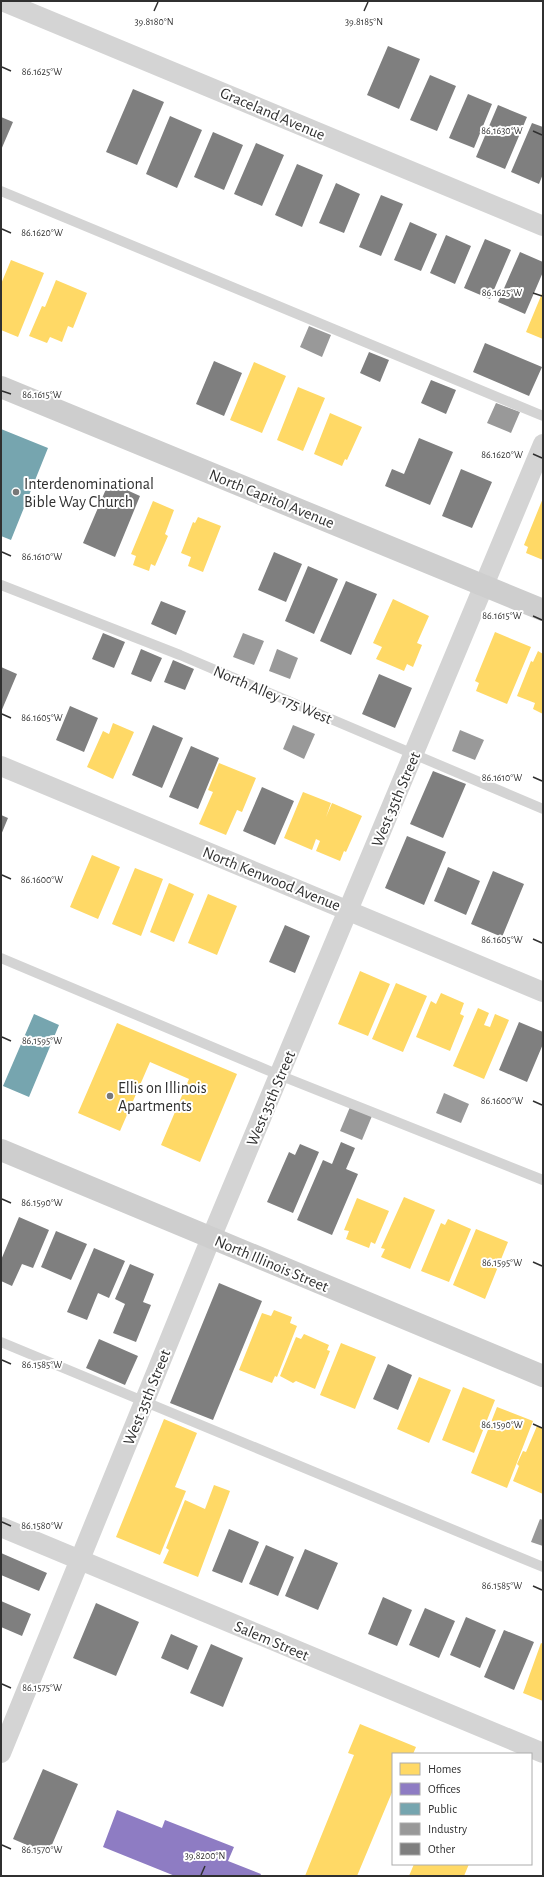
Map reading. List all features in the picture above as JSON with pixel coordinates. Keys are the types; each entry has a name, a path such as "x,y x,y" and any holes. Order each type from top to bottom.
{"main road":[{"name":"North Capitol Avenue","path":"1,387 543,610"},
{"name":"North Illinois Street","path":"1,1150 543,1376"}],"street":[{"name":"Graceland Avenue","path":"2,1 543,226"},
{"name":"West 35th Street","path":"1,1752 211,1238 543,444"},
{"name":"North Kenwood Avenue","path":"1,766 543,992"},
{"name":"Salem Street","path":"1,1527 543,1753"}],"lane":[{"path":"1,191 543,416"},
{"name":"North Alley 175 West","path":"1,585 180,655 543,809"},
{"path":"1,958 280,1075 543,1180"},
{"path":"1,1342 543,1567"}],"building: Homes":[{"path":"11,260 44,273 18,337 1,330 1,284"},
{"path":"56,280 87,293 73,328 68,326 62,342 50,337 47,343 29,336 42,306 45,307"},
{"path":"543,291 543,339 526,332"},
{"path":"254,362 286,376 262,433 230,420"},
{"path":"298,387 325,398 303,451 277,440"},
{"path":"330,413 362,427 347,460 345,459 342,466 314,454"},
{"path":"543,498 543,560 526,553 528,547 524,545"},
{"path":"153,501 174,510 165,534 168,536 155,566 151,564 149,571 133,565 136,556 131,554"},
{"path":"198,517 221,526 203,572 188,566 191,557 181,553 193,522 195,523"},
{"path":"393,599 429,616 417,643 422,645 413,667 407,664 404,671 376,659 382,647 373,643"},
{"path":"495,632 531,647 507,704 476,691 479,683 475,681"},
{"path":"538,651 543,654 543,714 533,709 535,703 517,696 531,661 533,662"},
{"path":"113,723 134,732 113,779 87,767 103,731 109,734"},
{"path":"219,763 256,778 242,812 237,810 226,835 199,824 213,792 208,790"},
{"path":"303,792 331,803 326,817 332,803 362,816 346,852 344,851 340,861 316,851 320,841 316,839 312,850 284,838"},
{"path":"92,855 120,867 98,919 70,907"},
{"path":"135,868 163,879 141,936 112,924"},
{"path":"169,883 194,894 174,942 150,932"},
{"path":"208,894 237,906 217,955 188,943"},
{"path":"360,971 390,984 368,1036 338,1024"},
{"path":"396,983 427,996 403,1052 372,1039"},
{"path":"441,993 464,1003 460,1014 464,1016 450,1051 416,1037 431,1001 436,1004"},
{"path":"478,1008 489,1013 484,1025 490,1027 495,1014 509,1020 484,1079 453,1066"},
{"name":"Ellis on Illinois Apartments","path":"117,1023 237,1074 200,1162 161,1145 189,1079 150,1062 120,1131 78,1113"},
{"path":"404,1197 435,1210 410,1269 381,1257 385,1249 381,1248"},
{"path":"357,1198 389,1211 375,1244 371,1242 369,1248 346,1239 349,1231 344,1230"},
{"path":"448,1219 471,1229 449,1282 421,1271 441,1223 445,1225"},
{"path":"476,1229 508,1242 485,1299 453,1285"},
{"path":"274,1310 292,1317 290,1323 297,1326 277,1377 275,1376 272,1383 239,1370 262,1313 271,1316"},
{"path":"304,1334 329,1345 327,1350 330,1351 315,1389 296,1381 293,1383 280,1376 296,1337 301,1339"},
{"path":"341,1343 376,1357 355,1409 320,1395"},
{"path":"419,1377 451,1390 429,1443 397,1429"},
{"path":"463,1387 495,1400 474,1453 442,1440"},
{"path":"497,1407 533,1421 507,1488 471,1473"},
{"path":"164,1419 197,1433 175,1487 186,1491 160,1555 116,1537"},
{"path":"537,1426 543,1428 543,1494 513,1481 519,1466 517,1464 523,1451 526,1452"},
{"path":"214,1485 230,1491 198,1577 163,1563 169,1550 166,1548 185,1500 205,1509"},
{"path":"541,1643 543,1644 543,1701 523,1693"},
{"path":"360,1724 416,1747 413,1753 392,1753 392,1792 357,1876 305,1876 354,1755 348,1753"},
{"path":"414,1865 469,1865 464,1876 409,1876"}],"building: Offices":[{"path":"117,1810 162,1828 165,1820 234,1847 228,1861 261,1874 260,1876 175,1876 103,1847"}],"building: Public":[{"name":"Interdenominational Bible Way Church","path":"1,429 48,448 11,540 1,536"},
{"path":"34,1014 59,1025 29,1097 3,1086"}],"building: Industry":[{"path":"309,326 331,335 322,357 300,347"},
{"path":"496,403 520,412 511,433 487,423"},
{"path":"243,633 264,641 254,665 233,657"},
{"path":"277,649 298,658 290,679 269,671"},
{"path":"293,725 315,734 304,759 283,749"},
{"path":"460,730 484,740 475,760 452,751"},
{"path":"444,1093 469,1104 461,1123 436,1113"},
{"path":"350,1107 372,1116 362,1140 340,1131"},
{"path":"540,1519 543,1520 543,1546 531,1542"}],"building: Other":[{"path":"388,46 420,59 399,109 367,95"},
{"path":"430,75 456,86 437,131 410,120"},
{"path":"133,89 164,102 137,165 106,152"},
{"path":"468,94 492,104 474,148 449,138"},
{"path":"498,105 527,117 505,169 476,157"},
{"path":"170,116 202,130 177,188 146,174"},
{"path":"1,117 13,122 1,150"},
{"path":"532,123 543,127 543,174 539,184 511,172"},
{"path":"213,132 243,145 224,190 194,177"},
{"path":"256,143 284,155 262,206 234,194"},
{"path":"297,164 323,175 302,227 275,215"},
{"path":"336,183 360,194 344,233 319,223"},
{"path":"381,195 403,204 381,256 359,247"},
{"path":"410,222 437,234 421,271 394,260"},
{"path":"446,235 471,246 455,284 430,273"},
{"path":"485,239 511,250 490,299 464,288"},
{"path":"520,252 543,262 543,272 525,314 498,302"},
{"path":"485,343 542,367 529,396 473,372"},
{"path":"369,352 389,360 380,382 360,373"},
{"path":"214,361 242,373 224,416 196,404"},
{"path":"431,380 456,390 446,414 421,403"},
{"path":"419,438 453,452 430,505 385,486 392,469 404,474"},
{"path":"461,469 492,482 472,528 442,516"},
{"path":"109,482 140,496 115,557 83,543"},
{"path":"274,552 302,564 286,602 258,590"},
{"path":"308,566 338,579 314,634 285,621"},
{"path":"346,581 377,594 351,655 320,641"},
{"path":"161,601 186,611 176,635 151,624"},
{"path":"103,633 125,642 114,668 92,659"},
{"path":"141,649 162,658 151,682 131,674"},
{"path":"173,660 194,669 185,690 164,682"},
{"path":"1,667 17,674 1,712"},
{"path":"379,674 412,688 395,728 362,714"},
{"path":"70,706 98,718 84,752 56,740"},
{"path":"153,725 183,738 162,788 132,775"},
{"path":"191,746 219,758 198,809 169,797"},
{"path":"433,771 466,784 443,838 410,824"},
{"path":"262,787 294,801 275,845 243,831"},
{"path":"1,815 8,818 1,835"},
{"path":"407,836 446,852 424,905 385,888"},
{"path":"448,867 480,881 466,915 434,901"},
{"path":"493,871 524,884 502,937 471,924"},
{"path":"285,925 310,936 295,973 269,962"},
{"path":"519,1022 543,1032 543,1044 527,1082 499,1070"},
{"path":"341,1142 355,1148 346,1169 358,1174 332,1235 297,1220 323,1160 332,1164"},
{"path":"300,1144 319,1152 293,1213 267,1202 289,1152 295,1155"},
{"path":"19,1217 49,1230 33,1268 22,1264 12,1286 1,1281 1,1260"},
{"path":"56,1231 87,1244 71,1280 41,1267"},
{"path":"94,1248 125,1261 109,1298 98,1293 87,1320 67,1312"},
{"path":"130,1264 154,1274 143,1302 151,1305 136,1342 113,1333 125,1304 115,1299"},
{"path":"219,1283 262,1301 213,1420 170,1403"},
{"path":"99,1339 138,1356 125,1385 86,1368"},
{"path":"388,1364 412,1375 398,1410 373,1399"},
{"path":"229,1529 259,1542 242,1583 212,1571"},
{"path":"266,1545 294,1557 278,1596 249,1584"},
{"path":"305,1549 338,1563 318,1610 285,1596"},
{"path":"1,1553 47,1573 39,1591 1,1575"},
{"path":"383,1597 412,1610 397,1646 368,1634"},
{"path":"1,1601 31,1614 22,1636 1,1627"},
{"path":"96,1603 139,1622 116,1676 73,1658"},
{"path":"425,1608 455,1621 439,1658 409,1645"},
{"path":"466,1617 496,1630 480,1668 450,1655"},
{"path":"504,1630 534,1642 514,1690 484,1677"},
{"path":"171,1634 198,1646 188,1670 161,1658"},
{"path":"211,1644 243,1658 223,1707 190,1693"},
{"path":"43,1769 78,1784 48,1854 13,1839"}],"place":[{"name":"Interdenominational Bible Way Church","path":"16,492"},
{"name":"Ellis on Illinois Apartments","path":"110,1096"}]}
